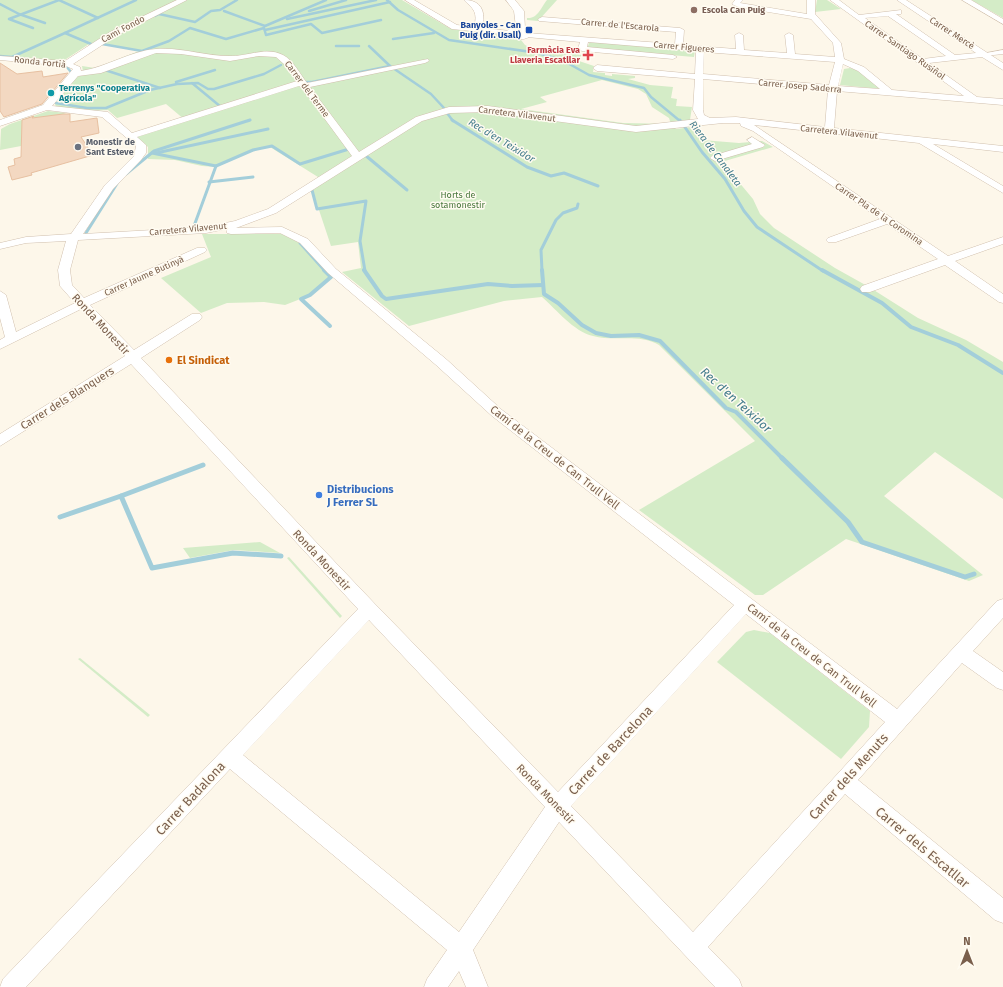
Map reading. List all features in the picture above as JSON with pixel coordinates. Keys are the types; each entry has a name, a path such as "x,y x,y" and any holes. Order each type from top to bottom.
{"street":[{"name":"Camí Fondo","path":"67,64 113,34 183,0"},
{"path":"409,0 455,27 510,34 518,37 524,32 519,11 510,0"},
{"path":"468,0 473,3 481,13 478,30"},
{"path":"739,0 736,4 738,5 811,13"},
{"path":"750,0 811,13 837,43 839,60 833,88 829,131"},
{"path":"811,0 811,13"},
{"name":"Carrer Santiago Rusiñol","path":"834,0 975,100"},
{"name":"Carrer Mercè","path":"901,0 1003,66"},
{"path":"966,0 1003,22"},
{"path":"858,17 916,10"},
{"path":"889,13 954,58"},
{"name":"Carrer de l'Escarola","path":"542,19 680,30 679,47"},
{"path":"623,42 626,26"},
{"name":"Carrer Figueres","path":"524,32 585,39 839,60 850,62 890,93"},
{"path":"789,35 790,56"},
{"path":"739,36 740,52"},
{"path":"585,39 582,49 699,59"},
{"path":"700,48 698,110 700,117 707,120"},
{"name":"Carrer del Terme","path":"75,74 98,71 140,55 156,52 181,52 230,59 270,53 282,57 355,154 359,156"},
{"path":"921,62 1003,52"},
{"name":"Ronda Fortià","path":"0,58 67,64 77,69 75,74 46,107"},
{"path":"0,65 17,60"},
{"path":"131,136 302,84 425,60"},
{"name":"Carrer Josep Saderra","path":"596,68 1003,102"},
{"path":"0,123 46,107"},
{"name":"Ronda Monestir","path":"46,107 59,110 105,114 141,145 142,153 109,187 72,241 65,261 64,278 66,286 369,610 731,987"},
{"name":"Carretera Vilavenut","path":"12,242 206,230 238,224 265,215 419,119 456,109 496,110 628,128 652,129 672,127 707,120 736,120"},
{"name":"Carrer Pla de la Coromina","path":"736,120 757,131 1003,299"},
{"path":"715,158 760,145 757,131"},
{"name":"Carretera Vilavenut","path":"757,131 829,131 1003,149"},
{"path":"919,140 1003,190"},
{"path":"832,240 888,220"},
{"name":"Camí de la Creu de Can Trull Vell","path":"206,230 282,230 304,241 332,272 441,362 497,413 898,721"},
{"path":"0,237 12,242"},
{"path":"866,289 1003,240"},
{"path":"0,246 12,242"},
{"name":"Carrer Jaume Butinyà","path":"0,345 82,304 201,250"},
{"path":"0,295 12,339"},
{"name":"Carrer dels Blanquers","path":"0,441 196,317"},
{"name":"Carrer de Barcelona","path":"435,987 558,806 745,604"},
{"name":"Carrer dels Menuts","path":"694,947 1003,606"},
{"name":"Carrer Badalona","path":"11,987 369,610"},
{"path":"961,652 1003,682"},
{"path":"229,756 461,948 477,987"},
{"name":"Carrer dels Escatllar","path":"844,781 1003,912"}],"green space":[{"name":"Horts de sotamonestir","path":"0,0 402,0 451,29 504,35 510,39 521,40 525,45 531,48 582,55 579,61 594,66 593,72 605,73 605,75 612,76 612,74 635,76 635,78 628,79 650,85 673,87 671,98 677,99 676,106 692,107 690,120 672,124 676,129 692,127 702,140 739,143 762,141 773,147 718,163 738,181 753,199 760,214 774,228 835,268 869,287 918,318 966,340 1003,362 1003,499 935,452 884,496 983,575 969,581 846,539 763,595 755,595 639,510 755,441 659,345 643,339 601,338 593,336 572,325 542,297 504,301 409,326 342,272 361,268 358,242 331,246 312,189 318,177 270,147 253,151 216,167 202,166 175,160 148,159 148,147 136,136 185,120 166,104 117,118 108,110 86,111 56,107 55,104 77,77 90,72 83,71 82,66 95,68 139,51 101,44 89,44 63,61 0,56","holes":["602,80 638,89 646,94 652,107 669,118 671,124 623,123 521,109 547,102 540,97"]},
{"path":"547,0 557,0 538,21 527,20 527,18 537,15"},
{"path":"817,0 827,0 841,9 815,12"},
{"path":"972,0 1003,0 1003,18 973,1"},
{"path":"590,41 695,50 694,57 587,48"},
{"path":"844,69 856,69 881,89 840,85"},
{"path":"48,111 66,113 22,130 21,146 0,150 1,129 10,124"},
{"path":"202,234 282,234 297,241 331,275 308,296 285,305 264,302 227,303 201,313 161,278 211,257"},
{"path":"260,542 280,553 234,550 190,558 183,548"},
{"path":"289,557 342,616 340,618 287,558"},
{"path":"754,630 770,633 870,711 869,727 841,759 717,662 746,632"},
{"path":"80,658 150,715 148,717 78,659"}],"building":[{"path":"0,63 17,74 42,71 43,77 68,73 42,104 4,117 0,111"},
{"name":"Monestir de Sant Esteve","path":"70,114 70,122 97,118 99,133 81,137 93,155 12,180 8,167 15,165 14,159 21,157 22,120 34,116 32,118"}],"waterway":[{"path":"21,15 59,0 98,18"},
{"path":"98,18 136,0"},
{"path":"155,16 159,14 195,22 211,11 220,10 237,0"},
{"path":"224,11 265,26 326,0"},
{"path":"309,11 346,0"},
{"path":"287,19 376,0"},
{"path":"265,30 389,2"},
{"name":"Riera de Canaleta","path":"389,2 398,10 449,40 538,53 564,61 589,75 644,88 651,97 680,121"},
{"path":"0,4 21,15"},
{"path":"21,15 45,23"},
{"path":"21,15 9,19 33,28"},
{"path":"65,33 98,18"},
{"path":"102,44 142,51 169,41 190,28 226,39 264,28 266,35 311,24 322,33 381,20"},
{"path":"0,56 12,57 65,33"},
{"path":"65,33 91,44"},
{"path":"393,39 434,33"},
{"name":"Rec d'en Teixidor","path":"336,46 359,46"},
{"name":"Rec d'en Teixidor","path":"369,46 390,66"},
{"name":"Rec d'en Teixidor","path":"192,83 198,83 208,89 214,89 264,74 281,65"},
{"name":"Rec d'en Teixidor","path":"66,66 71,72"},
{"path":"301,82 312,82 390,66"},
{"name":"Rec d'en Teixidor","path":"390,66 431,94 444,108"},
{"path":"107,69 105,70 160,88"},
{"path":"176,82 215,70"},
{"name":"Rec d'en Teixidor","path":"160,88 177,84 192,83"},
{"path":"192,83 221,107 224,106"},
{"name":"Rec d'en Teixidor","path":"56,103 87,108 106,108 150,90 160,88"},
{"name":"Rec d'en Teixidor","path":"447,113 452,120"},
{"path":"126,174 154,151 250,120 248,121"},
{"name":"Rec d'en Teixidor","path":"452,120 527,167 551,176 564,173 598,186"},
{"name":"Riera de Canaleta","path":"680,120 702,152 725,179 744,211 757,227 823,271"},
{"path":"156,153 268,129"},
{"path":"216,166 253,150 272,146 300,164 349,149"},
{"path":"152,153 216,166"},
{"path":"365,155 407,190"},
{"path":"210,182 216,166"},
{"path":"210,182 253,177"},
{"path":"86,233 118,182"},
{"path":"194,226 210,182"},
{"path":"312,190 317,209 366,201 360,241 365,271"},
{"name":"Rec d'en Teixidor","path":"542,271 541,250 556,220 563,213 577,208 578,204"},
{"path":"300,243 325,271"},
{"path":"364,270 382,296 386,299 488,284 512,286 543,285"},
{"name":"Rec d'en Teixidor","path":"542,270 544,294 558,303 582,325 596,333 611,336 639,335 660,341 726,408 736,412 782,458"},
{"name":"Riera de Canaleta","path":"822,270 882,303 911,327 958,345 1003,373"},
{"path":"325,271 331,277 310,295 301,299 330,326"},
{"name":"Rec d'en Teixidor","path":"782,458 848,522 862,542 965,577 974,574"},
{"path":"121,496 203,465"},
{"path":"60,517 121,496"},
{"path":"121,496 152,568 233,553 281,556"}],"place":[{"name":"Escola Can Puig","path":"694,10"},
{"name":"Banyoles - Can Puig (dir. Usall)","path":"529,30"},
{"name":"Farmàcia Eva Llaveria Escatllar","path":"588,55"},
{"name":"Terrenys \"Cooperativa Agrícola\"","path":"51,93"},
{"name":"Monestir de Sant Esteve","path":"78,147"},
{"name":"El Sindicat","path":"169,360"},
{"name":"Distribucions J Ferrer SL","path":"319,495"}]}
